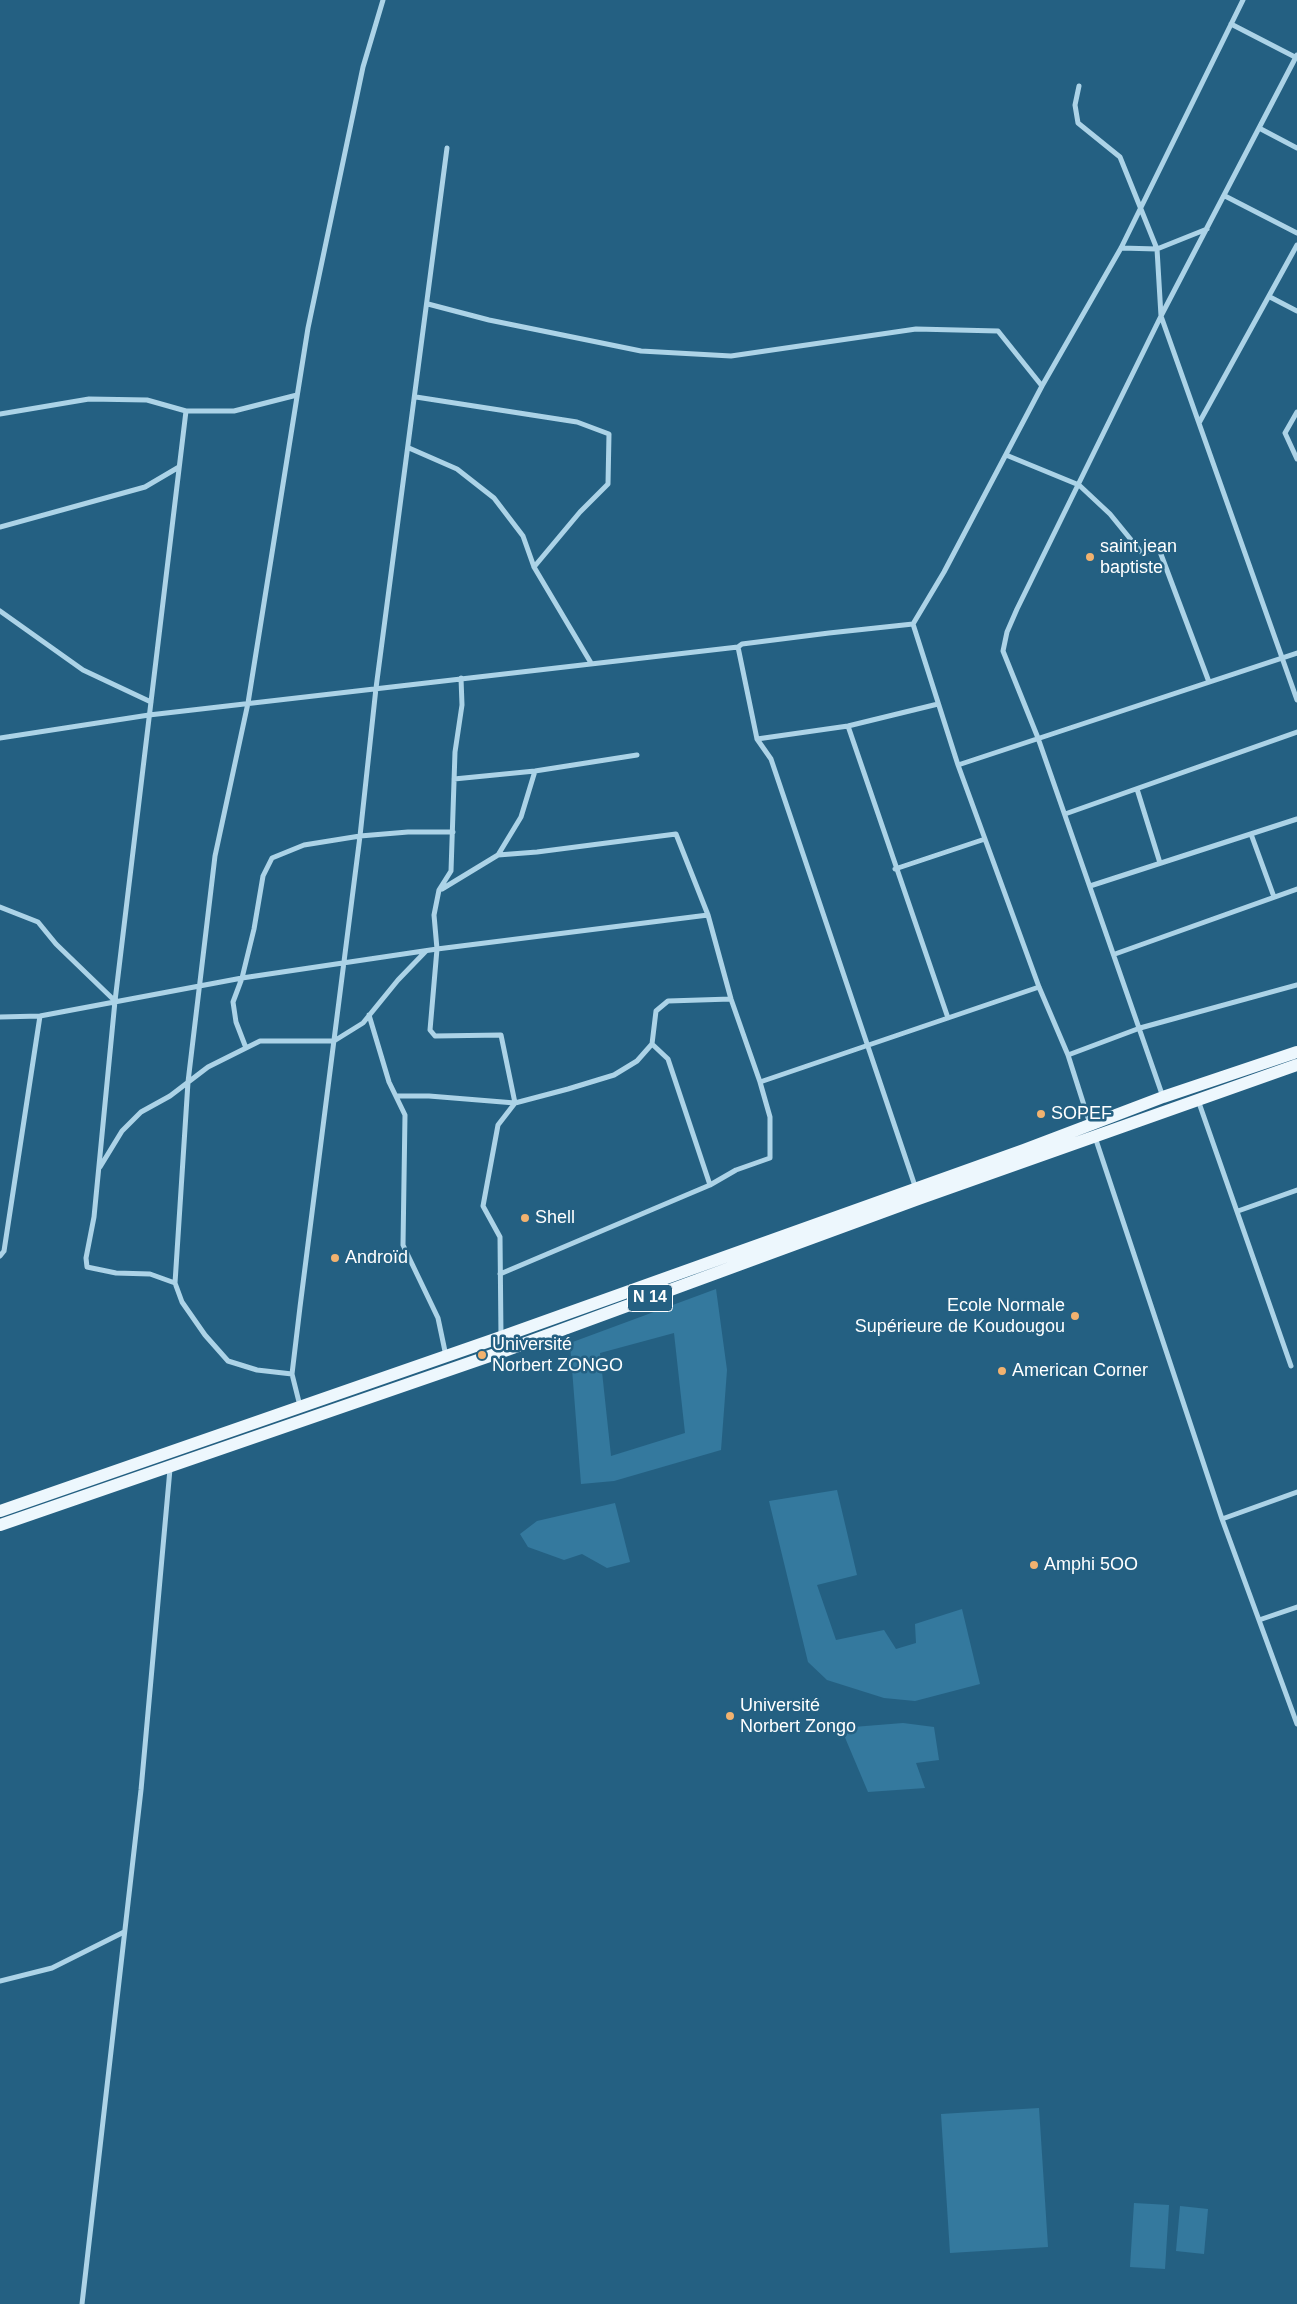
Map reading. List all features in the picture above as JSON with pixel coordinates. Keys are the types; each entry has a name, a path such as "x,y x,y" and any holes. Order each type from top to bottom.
{"main road":[{"name":"N 14","path":"0,1511 501,1338 916,1189 1090,1123 1193,1086 1297,1052"},
{"name":"N 14","path":"0,1525 516,1346 918,1199 1197,1099 1297,1066"}],"street":[{"path":"292,1374 257,1370 228,1361 205,1335 182,1302 175,1283 188,1082 215,856 248,703 308,328 363,67 383,0"},
{"path":"1243,0 1121,248 1042,386 944,572 913,624 958,765 1039,987 1068,1055 1222,1519 1297,1724"},
{"path":"1163,1097 1115,954 1038,738 1003,651 1007,632 1017,610 1161,316 1297,57 1231,24"},
{"path":"1079,86 1075,105 1078,123 1120,157 1157,249 1161,316 1297,700"},
{"path":"1259,128 1297,148"},
{"path":"300,1408 292,1374 360,836 376,688 448,148"},
{"path":"1225,196 1297,232"},
{"path":"1121,248 1157,249 1207,229"},
{"path":"1198,423 1297,245"},
{"path":"1270,296 1297,311"},
{"path":"428,304 489,320 641,351 722,355 916,329 998,330 1042,386"},
{"path":"0,414 89,399 147,400 186,411 234,411 297,395"},
{"path":"416,397 577,422 609,434 608,484 580,512 534,567"},
{"path":"175,1283 150,1274 116,1273 87,1267 86,1258 94,1217 115,1001 186,411"},
{"path":"1297,412 1285,434 1297,459"},
{"path":"409,448 457,469 494,498 523,536 534,567 592,663"},
{"path":"1006,454 1079,485 1110,514 1141,552 1159,549 1209,682"},
{"path":"0,527 145,488 179,467"},
{"path":"0,611 83,670 151,702"},
{"path":"0,738 149,714 738,647 742,644 913,624"},
{"path":"738,647 757,739 771,759 916,1189"},
{"path":"958,765 1297,653"},
{"path":"461,678 462,705 455,752 451,872 440,890 434,915 437,949 430,1030 435,1036 501,1035 515,1103 498,1126 483,1206 500,1237 501,1338"},
{"path":"757,739 848,726 938,704"},
{"path":"848,726 895,869 948,1018"},
{"path":"1065,814 1297,732"},
{"path":"454,779 535,771 637,755"},
{"path":"498,855 521,817 535,771"},
{"path":"1137,788 1160,863"},
{"path":"1090,886 1297,819"},
{"path":"246,1048 236,1022 233,1002 242,978 254,929 263,876 272,858 304,845 360,836 408,832 453,832"},
{"path":"440,890 498,855 537,852 676,834 708,915 732,999 770,1117 770,1158 736,1170 710,1185 500,1274"},
{"path":"1251,834 1274,898"},
{"path":"895,869 985,838"},
{"path":"1115,954 1297,889"},
{"path":"0,907 38,922 56,944 115,1001"},
{"path":"0,1017 40,1016 242,978 344,964 426,950 708,915"},
{"path":"99,1170 122,1131 141,1112 208,1067 260,1041 334,1041 363,1023 398,980 426,950"},
{"path":"1068,1055 1140,1028 1297,985"},
{"path":"760,1082 1039,987"},
{"path":"396,1096 429,1096 515,1103 614,1075 637,1061 652,1044 656,1011 668,1001 732,999"},
{"path":"0,1256 4,1251 40,1016"},
{"path":"369,1016 389,1082 405,1115 403,1245 438,1318 446,1356"},
{"path":"652,1044 668,1059 710,1185"},
{"path":"1193,1086 1292,1366"},
{"path":"1238,1211 1297,1190"},
{"path":"82,2304 152,1686 170,1453"},
{"path":"1222,1519 1297,1492"},
{"path":"1259,1620 1297,1607"},
{"path":"0,1981 52,1968 124,1932"}],"shaded area":[{"path":"716,1289 727,1370 721,1450 614,1481 581,1484 570,1343","holes":["674,1333 685,1433 611,1456 600,1353"]},
{"path":"837,1490 857,1575 817,1585 836,1640 884,1630 896,1649 916,1643 915,1624 962,1609 980,1684 915,1701 884,1698 827,1680 808,1662 769,1501"},
{"path":"615,1503 630,1562 607,1568 582,1554 564,1560 528,1547 520,1534 537,1521"},
{"path":"903,1723 934,1727 939,1760 916,1763 925,1788 868,1792 841,1728"},
{"path":"1039,2108 1048,2247 950,2253 941,2114"},
{"path":"1134,2203 1169,2205 1165,2269 1130,2267"},
{"path":"1180,2206 1208,2209 1204,2254 1176,2251"}],"place":[{"name":"saint jean baptiste","path":"1090,557"},
{"name":"SOPEF","path":"1041,1114"},
{"name":"Shell","path":"525,1218"},
{"name":"Androïd","path":"335,1258"},
{"name":"Ecole Normale Supérieure de Koudougou","path":"1075,1316"},
{"name":"Université Norbert ZONGO","path":"482,1355"},
{"name":"American Corner","path":"1002,1371"},
{"name":"Amphi 5OO","path":"1034,1565"},
{"name":"Université Norbert Zongo","path":"730,1716"}]}
